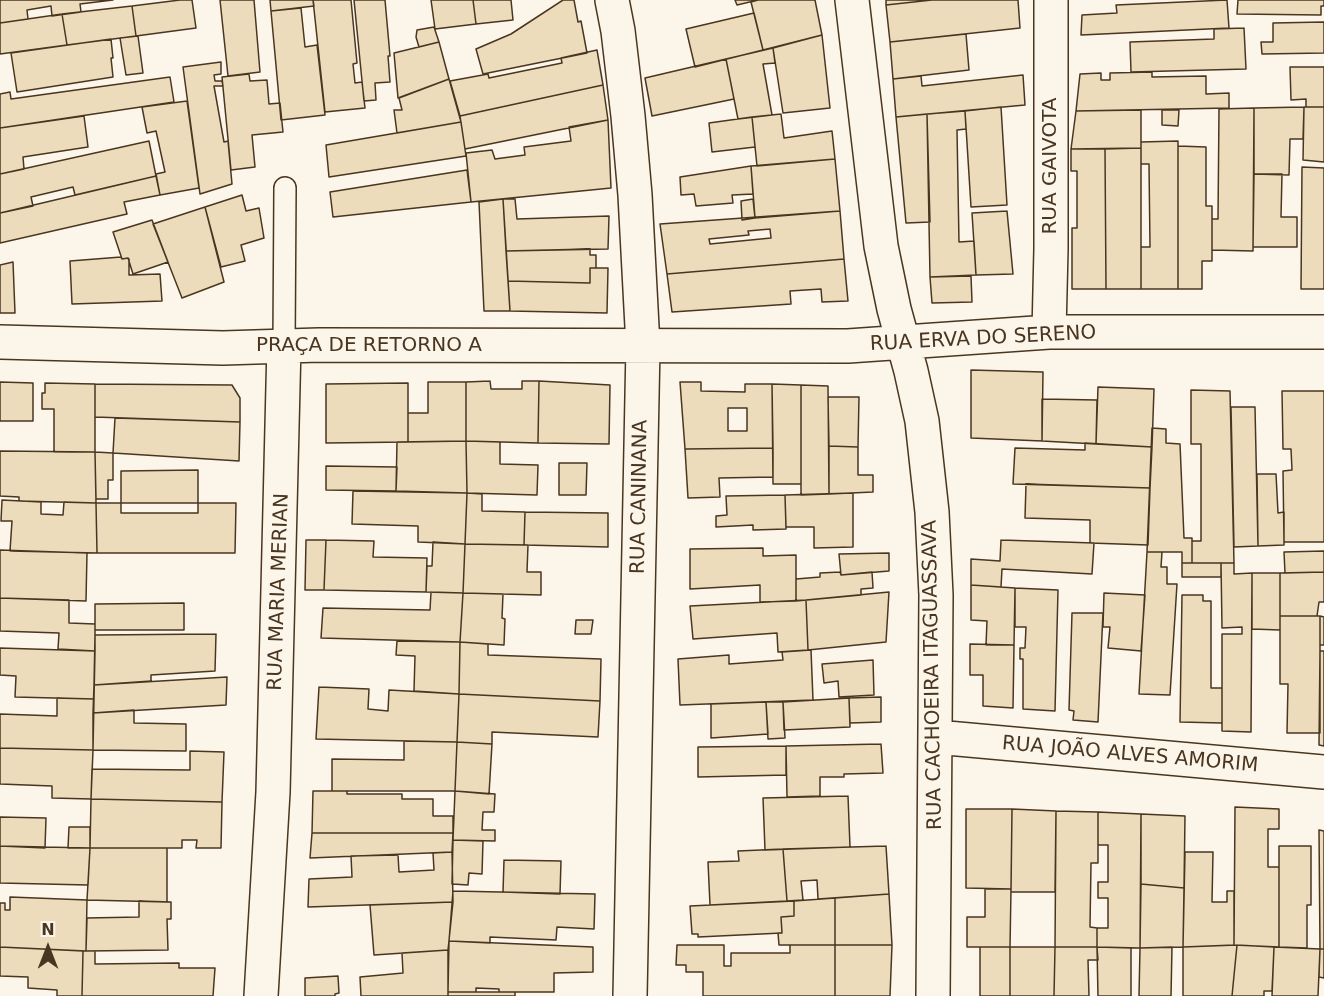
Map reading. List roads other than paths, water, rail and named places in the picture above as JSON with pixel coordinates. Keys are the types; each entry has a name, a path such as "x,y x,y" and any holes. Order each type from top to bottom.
{"street":[{"name":"RUA CANINANA","path":"612,0 619,42 634,184 643,346 630,996"},
{"name":"RUA CACHOEIRA ITAGUASSAVA","path":"852,0 881,246 922,421 930,492 936,595 933,996"},
{"name":"RUA GAIVOTA","path":"1048,332 1051,249 1051,0"},
{"name":"RUA ERVA DO SERENO","path":"643,346 848,346 1048,332 1324,332"},
{"name":"PRAÇA DE RETORNO A","path":"0,342 223,348 284,345 643,346"},
{"name":"RUA MARIA MERIAN","path":"261,996 273,792 284,345"},
{"name":"RUA JOÃO ALVES AMORIM","path":"936,737 1324,772"}],"lane":[{"name":"RUA MARIA MERIAN","path":"284,345 285,188"}]}
